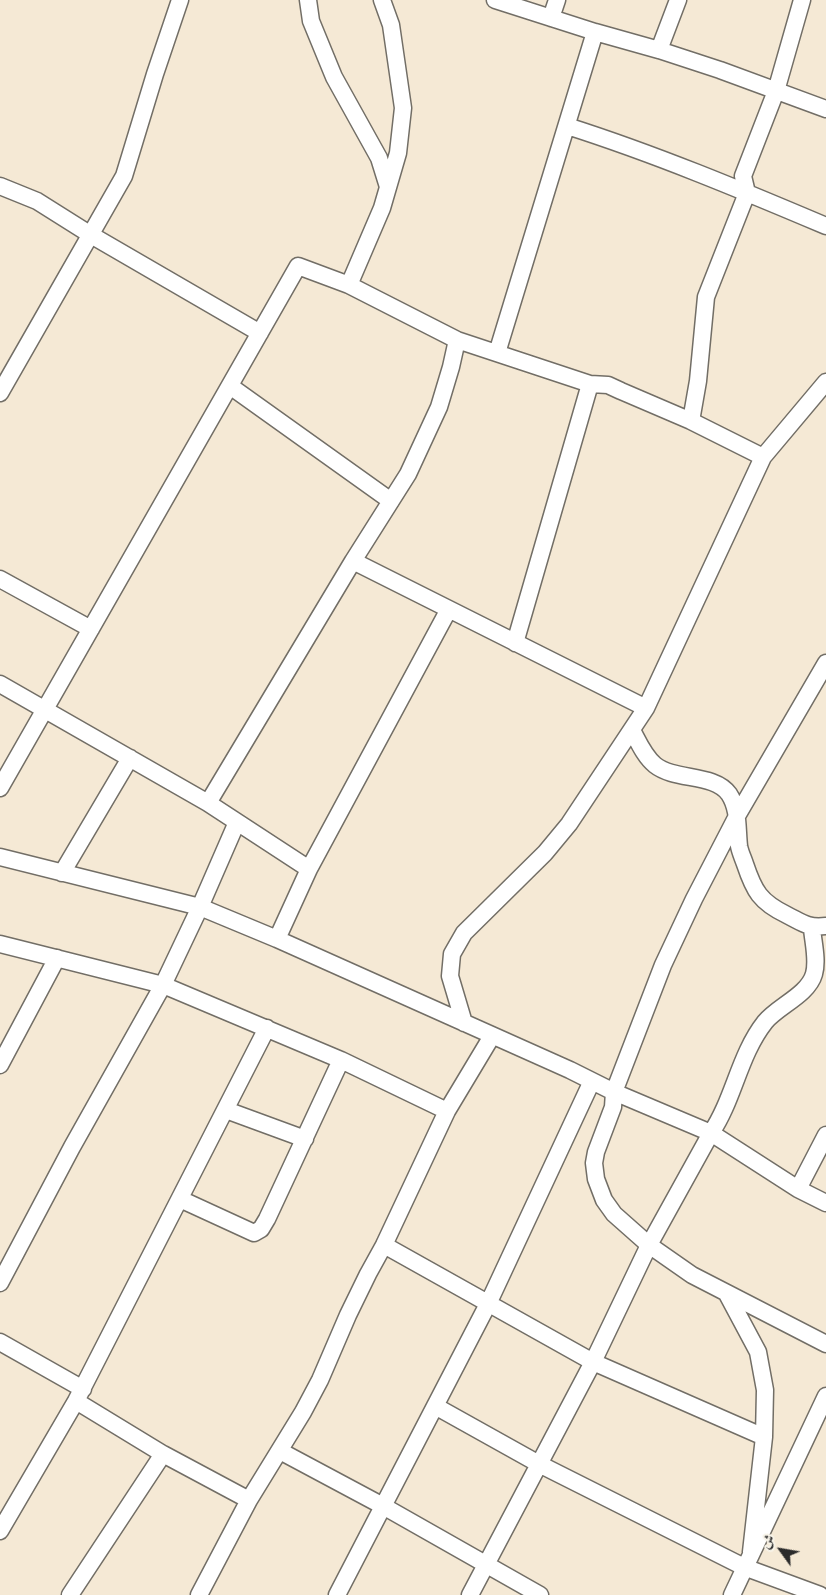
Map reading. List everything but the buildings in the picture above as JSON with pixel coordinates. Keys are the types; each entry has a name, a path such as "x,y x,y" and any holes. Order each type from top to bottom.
{"street":[{"path":"0,394 124,176 180,0"},
{"path":"308,0 310,20 334,77 379,158 388,187"},
{"path":"349,285 382,208 398,153 404,108 390,25 382,0"},
{"path":"495,0 720,70 826,109"},
{"path":"551,18 557,0"},
{"path":"659,50 678,0"},
{"path":"691,421 698,381 706,297 747,193 743,176 776,90 802,0"},
{"path":"497,353 595,32"},
{"path":"567,126 601,137 747,193 826,226"},
{"path":"0,186 36,201 260,333"},
{"path":"0,788 298,266 349,285 457,340 590,384 608,385 691,421 763,457"},
{"path":"208,803 353,561 408,474 439,407 457,340"},
{"path":"464,1023 450,976 452,954 464,933 545,853 569,824 632,730 646,708 763,457 826,382"},
{"path":"515,642 590,384"},
{"path":"230,386 390,501"},
{"path":"353,561 646,708"},
{"path":"0,579 92,629"},
{"path":"278,939 309,869 449,609"},
{"path":"824,670 737,816 694,899 663,965 614,1092 613,1107 596,1152 594,1163 596,1179 604,1200 614,1214 650,1245 692,1275 826,1344"},
{"path":"0,684 208,803 309,869"},
{"path":"470,1595 593,1362 650,1245 719,1121 739,1069 754,1038 767,1020 807,986 814,974 819,927 774,909 759,897 750,879 740,848 737,816 729,794 721,786 711,782 672,774 655,765 645,753 632,730"},
{"path":"62,873 130,758"},
{"path":"0,1284 72,1147 162,985 200,907 237,822"},
{"path":"0,857 200,907 278,939 614,1092 711,1133 798,1189 826,1203"},
{"path":"0,944 162,985 341,1060 447,1112"},
{"path":"0,1065 5,1045 57,958"},
{"path":"0,1531 80,1395 267,1028"},
{"path":"199,1595 249,1500 280,1451 320,1380 348,1315 384,1245 447,1112 492,1036"},
{"path":"180,1200 254,1233 261,1229 341,1060"},
{"path":"337,1595 488,1304 592,1081"},
{"path":"226,1110 305,1139"},
{"path":"798,1189 826,1134"},
{"path":"384,1245 593,1362 764,1437"},
{"path":"727,1294 758,1352 765,1390 764,1437 751,1552"},
{"path":"1,1345 80,1395 163,1454 249,1500"},
{"path":"732,1595 826,1396"},
{"path":"435,1406 539,1464 744,1567 820,1595"},
{"path":"280,1451 383,1506 540,1595"},
{"path":"70,1595 163,1454"}]}
